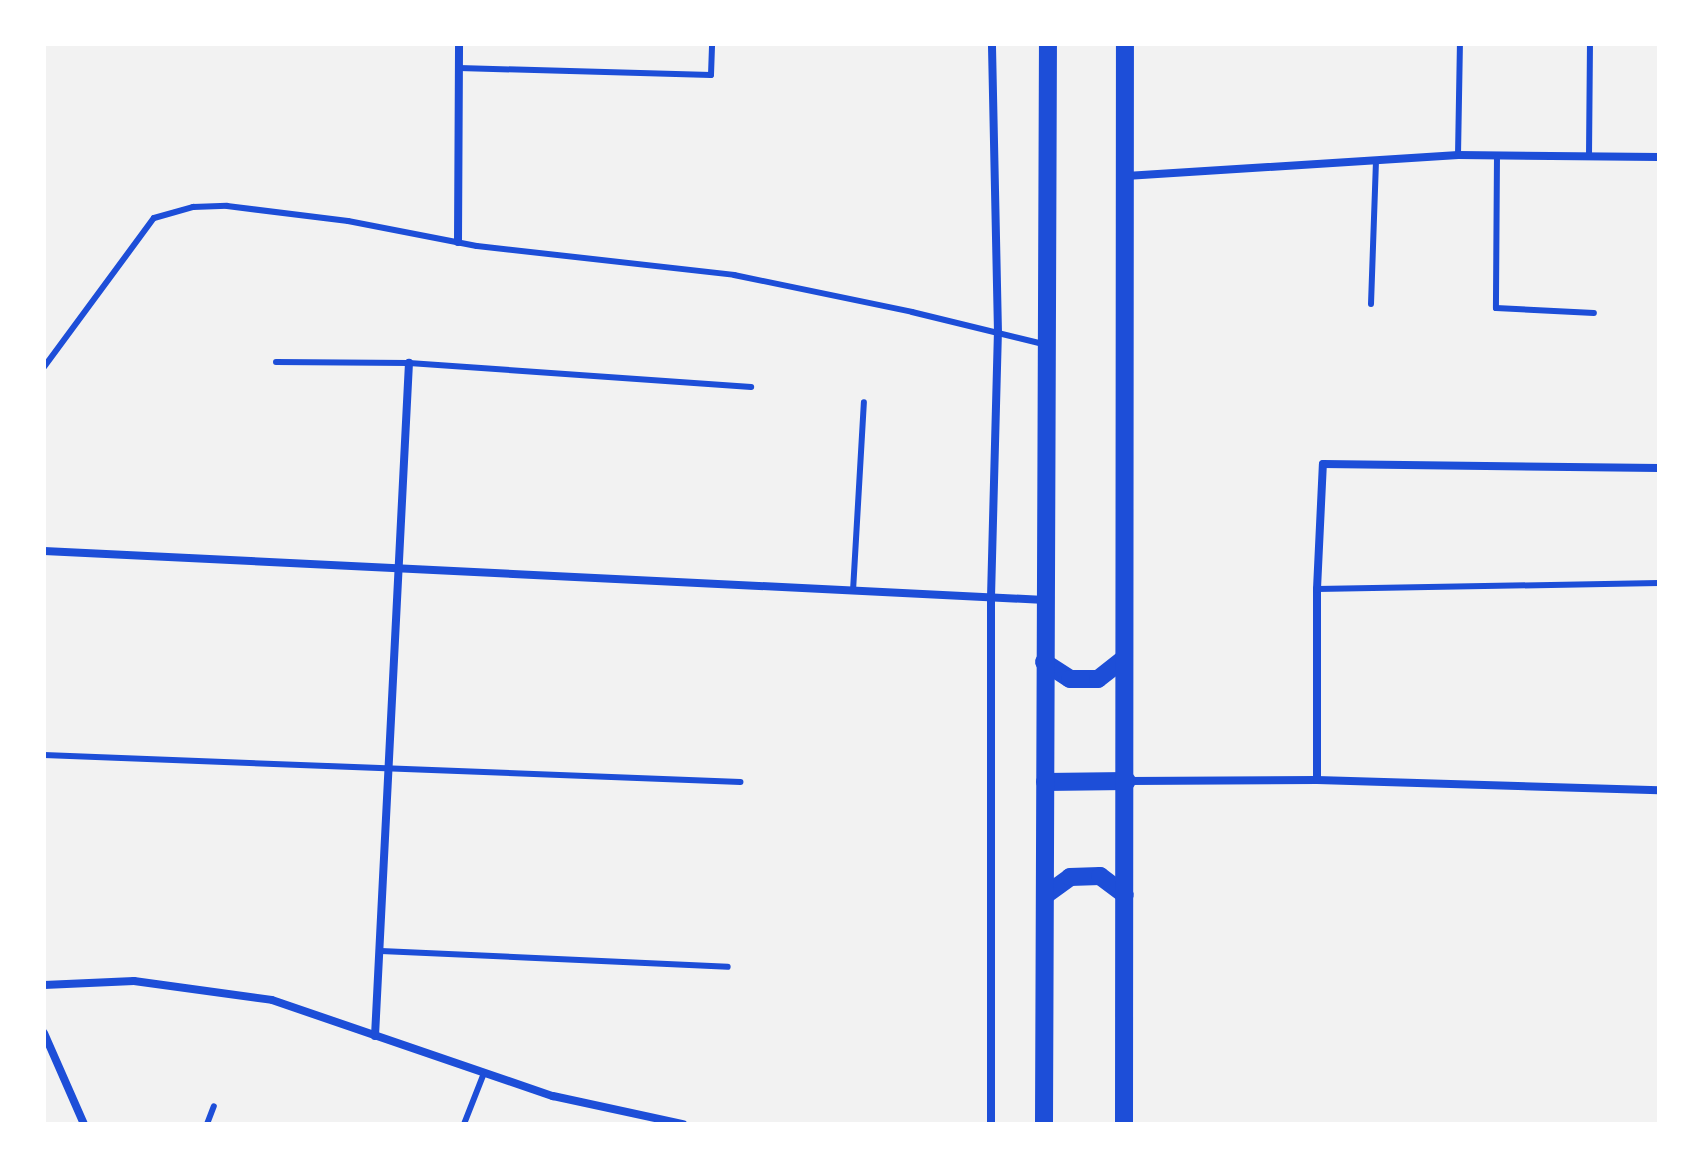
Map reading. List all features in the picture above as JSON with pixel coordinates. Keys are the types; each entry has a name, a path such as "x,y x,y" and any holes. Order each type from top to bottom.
{"main road":[{"path":"1044,1124 1048,44"},
{"path":"1124,1124 1127,781 1122,660 1125,44"},
{"path":"1044,662 1070,679 1098,679 1122,660"},
{"path":"1045,782 1127,781"},
{"path":"1047,894 1070,877 1100,876 1125,895"}],"street":[{"path":"458,242 459,44"},
{"path":"991,1124 991,597 998,333 992,44"},
{"path":"1126,176 1458,155 1659,157"},
{"path":"375,1036 409,363"},
{"path":"1317,780 1317,589 1323,464 1659,468"},
{"path":"44,551 1046,600"},
{"path":"1127,781 1317,780 1659,790"},
{"path":"44,985 134,981 272,1000 553,1096 683,1124"},
{"path":"44,1033 84,1124"}],"lane":[{"path":"459,68 711,75 712,44"},
{"path":"1458,155 1460,44"},
{"path":"1589,156 1590,44"},
{"path":"1497,155 1496,308 1594,313"},
{"path":"1371,304 1376,160"},
{"path":"44,367 154,218 193,207 227,206 348,221 458,242 734,275 1047,344"},
{"path":"276,362 409,363 751,387"},
{"path":"853,591 864,402"},
{"path":"1317,589 1659,583"},
{"path":"44,755 740,782"},
{"path":"381,951 728,967"},
{"path":"464,1124 484,1073"},
{"path":"207,1124 214,1106"}]}
